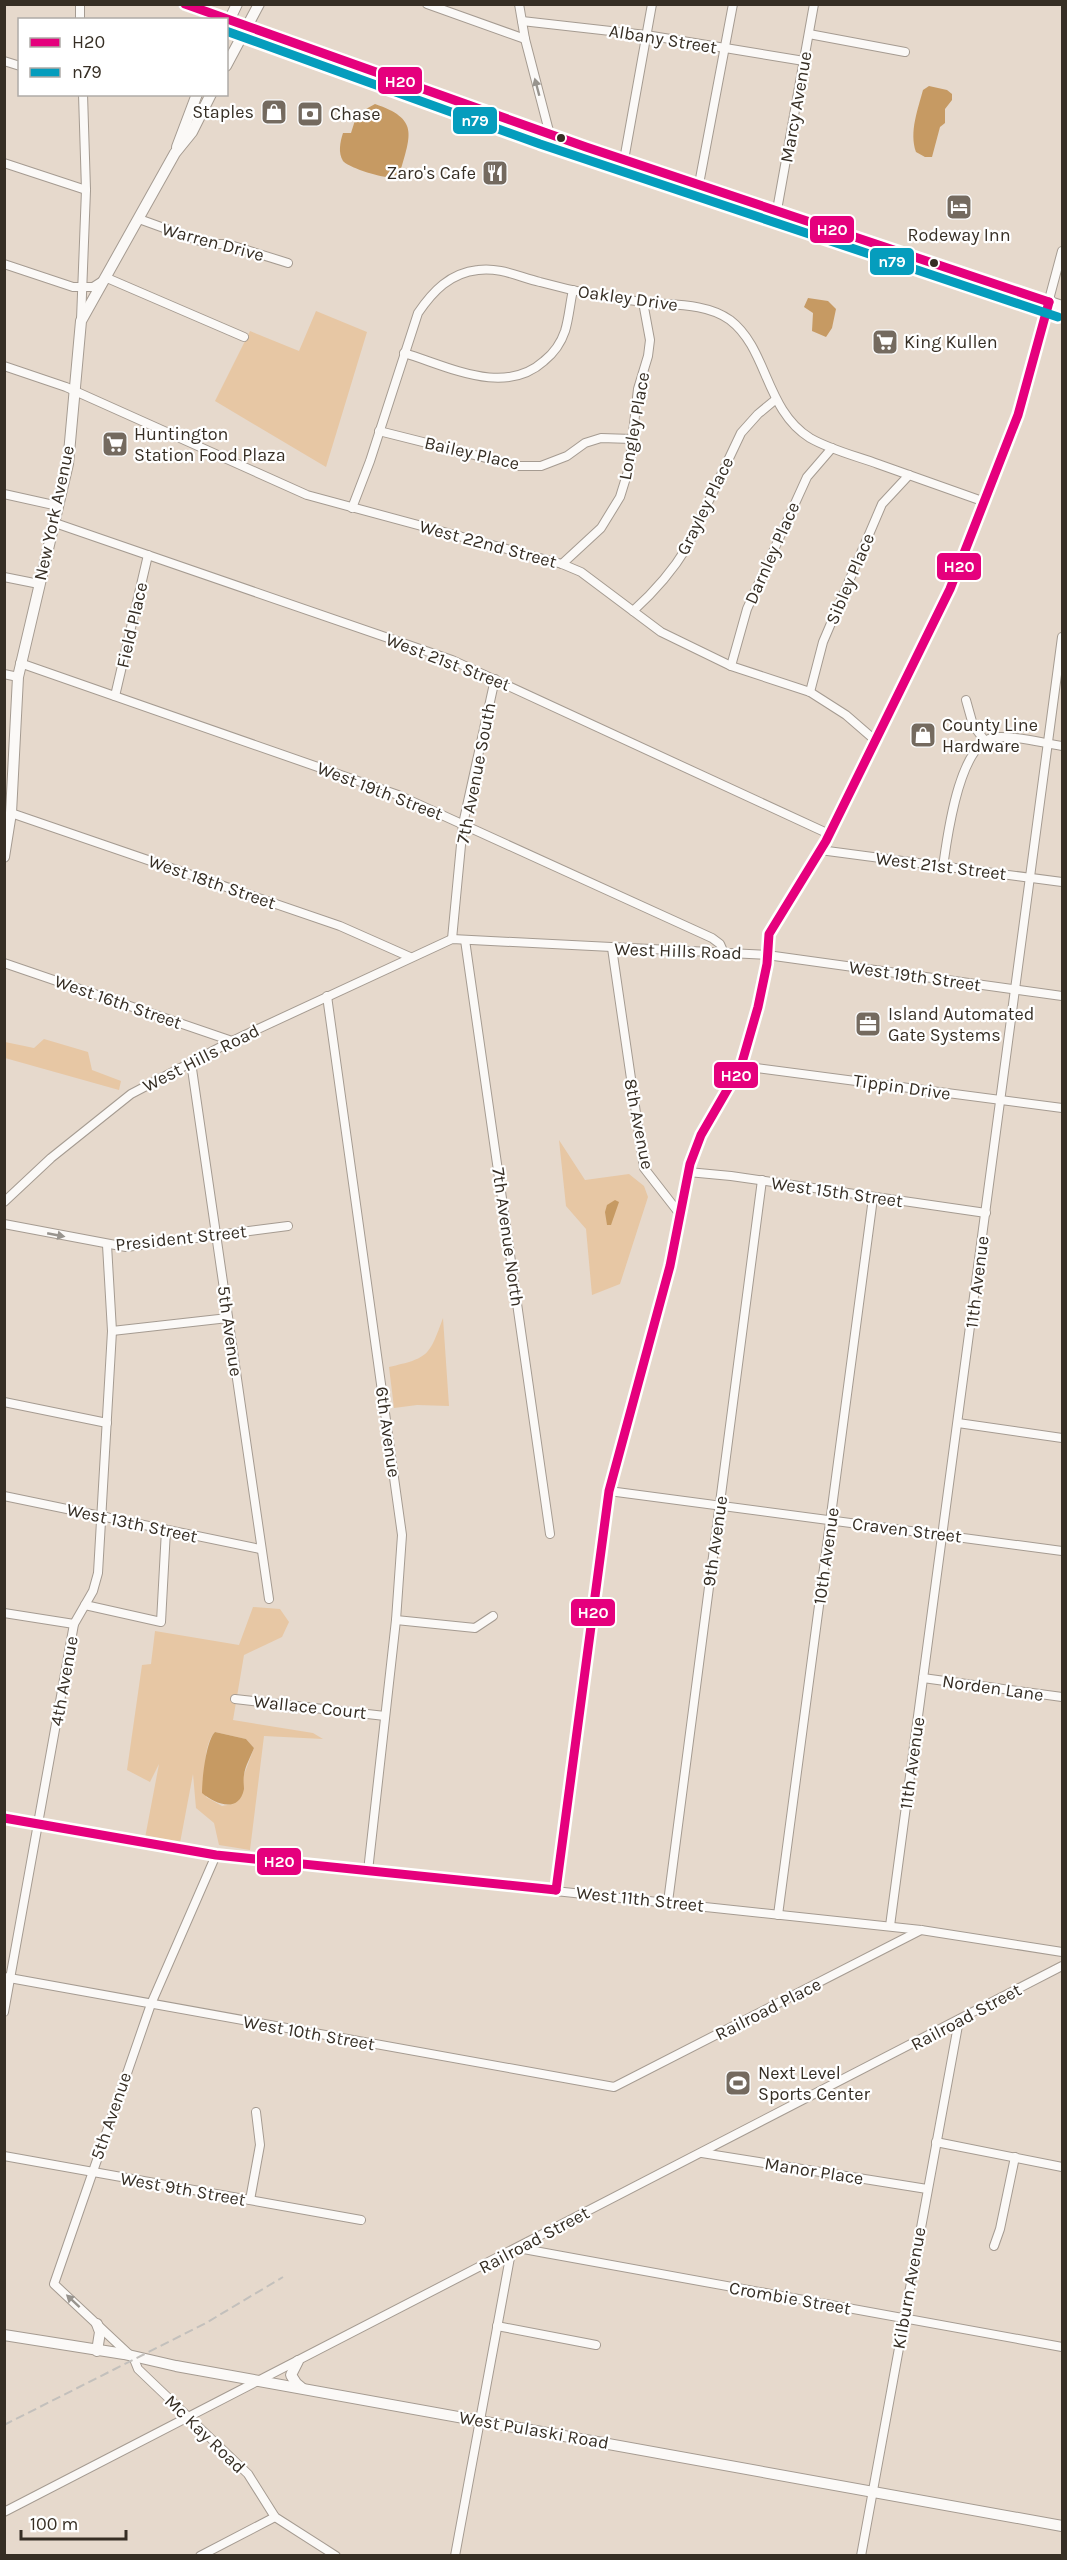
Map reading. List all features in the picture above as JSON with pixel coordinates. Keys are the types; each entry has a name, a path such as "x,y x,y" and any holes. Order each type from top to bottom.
{"main road":[{"path":"184,4 218,18"},
{"path":"237,4 228,22 247,26 550,135 1062,306"},
{"path":"228,62 259,4"},
{"path":"175,153 196,96"},
{"path":"81,321 175,153 192,132 210,96"},
{"path":"78,372 86,331 107,278"},
{"name":"New York Avenue","path":"4,857 11,813 8,794 20,663 68,464 81,321"},
{"path":"97,2324 100,2332 97,2351"},
{"name":"West Pulaski Road","path":"4,2335 1062,2526"},
{"path":"298,2361 291,2375 302,2388"}],"street":[{"path":"427,4 525,39"},
{"path":"519,4 525,39 550,135"},
{"path":"624,160 652,4"},
{"path":"699,184 733,4"},
{"name":"Marcy Avenue","path":"777,210 814,4"},
{"name":"Albany Street","path":"522,21 646,35 804,62"},
{"path":"809,34 905,52"},
{"name":"New York Avenue","path":"81,321 86,190 83,96"},
{"path":"4,163 86,190"},
{"name":"Warren Drive","path":"139,219 208,244 227,244 288,263"},
{"name":"West Hills Road","path":"4,1202 51,1158 131,1094 232,1041 452,939 768,954 769,934 829,834 940,612 1018,415 1062,251"},
{"path":"4,264 73,287 93,287 107,278 244,337"},
{"name":"Oakley Drive","path":"352,508 417,313 442,285 465,273 494,270 573,290 643,302 698,307 715,312 730,320 750,346 775,400 797,429 832,448 984,502"},
{"path":"404,353 491,379 507,379 524,375 555,352 565,332 573,290"},
{"name":"Longley Place","path":"562,564 601,528 620,497 629,468 638,389 648,356 650,340 643,302"},
{"name":"West 22nd Street","path":"4,366 76,392 293,489 352,508 562,564 581,572 661,632 731,666 810,693 846,715 876,741"},
{"name":"Grayley Place","path":"633,611 662,583 676,565 687,547 741,434 758,414 775,400"},
{"name":"Bailey Place","path":"379,431 518,466 541,466 567,456 585,443 601,438 632,439"},
{"name":"Darnley Place","path":"731,666 747,609 798,495 807,477 832,448"},
{"name":"Sibley Place","path":"810,693 823,642 882,504 909,475"},
{"path":"4,494 58,506"},
{"name":"West 21st Street","path":"55,523 452,660 829,834"},
{"name":"Field Place","path":"115,696 148,555"},
{"path":"4,577 39,584"},
{"name":"11th Avenue","path":"890,1926 1062,637"},
{"name":"West 19th Street","path":"20,663 398,795 712,938 720,944 724,952"},
{"path":"4,674 18,678"},
{"name":"7th Avenue South","path":"452,939 463,824 495,679"},
{"path":"966,700 973,725 985,741"},
{"path":"943,867 953,801 975,752 985,741 996,736 1062,746"},
{"name":"West 18th Street","path":"11,813 340,926 410,957"},
{"name":"West 21st Street","path":"820,850 1062,882"},
{"name":"7th Avenue North","path":"465,940 550,1534"},
{"name":"8th Avenue","path":"612,948 644,1168 679,1213"},
{"path":"556,1890 609,1491 670,1266 688,1173 701,1136 741,1066 758,1007 768,954"},
{"name":"West 19th Street","path":"768,954 1062,996"},
{"name":"West 16th Street","path":"4,963 232,1041"},
{"name":"6th Avenue","path":"327,996 402,1535 396,1620 368,1870"},
{"name":"5th Avenue","path":"191,1062 260,1550 269,1599"},
{"name":"Tippin Drive","path":"741,1066 1062,1108"},
{"name":"West 15th Street","path":"688,1173 762,1180 873,1198 986,1212"},
{"name":"9th Avenue","path":"668,1902 762,1180"},
{"name":"10th Avenue","path":"778,1914 873,1198"},
{"name":"President Street","path":"4,1224 126,1247 288,1226"},
{"name":"4th Avenue","path":"4,2012 8,1978 74,1624 97,1582 103,1517 112,1332 107,1245"},
{"path":"112,1332 228,1318"},
{"path":"4,1402 107,1423"},
{"path":"958,1423 1062,1438"},
{"name":"Craven Street","path":"609,1491 1062,1551"},
{"name":"West 13th Street","path":"4,1496 260,1550"},
{"path":"85,1605 161,1622 166,1530"},
{"path":"4,1613 74,1624"},
{"path":"396,1620 475,1628 493,1616"},
{"name":"Norden Lane","path":"923,1678 1062,1697"},
{"name":"Wallace Court","path":"235,1699 385,1716"},
{"name":"West 11th Street","path":"4,1818 216,1855 890,1926 1062,1952"},
{"name":"5th Avenue","path":"130,2356 54,2284 151,2004 216,1855"},
{"name":"Railroad Place","path":"614,2087 921,1930"},
{"name":"Railroad Street","path":"4,2512 1062,1966"},
{"name":"West 10th Street","path":"8,1978 614,2087"},
{"name":"Kilburn Avenue","path":"861,2556 959,2020"},
{"path":"250,2200 260,2145 256,2112"},
{"path":"936,2142 1062,2167"},
{"name":"Manor Place","path":"702,2153 927,2189"},
{"name":"West 9th Street","path":"4,2156 361,2220"},
{"path":"994,2246 1000,2229 1014,2157"},
{"path":"455,2556 497,2326 515,2250"},
{"name":"Crombie Street","path":"515,2250 1062,2347"},
{"path":"497,2326 596,2345"},
{"name":"Mc Kay Road","path":"130,2356 138,2369 248,2474 275,2517 336,2556"},
{"path":"200,2556 275,2517"}],"shaded area":[{"path":"929,86 947,90 952,94 952,100 945,109 945,123 940,127 932,157 925,157 916,152 913,137 923,90"},
{"path":"375,104 399,116 405,122 408,130 409,138 400,173 393,177 374,174 351,166 343,161 340,155 343,133 351,133 357,114"},
{"path":"808,298 828,301 836,309 832,328 826,337 812,331 813,313 804,307"},
{"path":"316,311 367,332 326,467 215,401 250,331 299,351"},
{"path":"44,1039 88,1052 92,1070 121,1081 119,1090 5,1058 5,1042 34,1048"},
{"path":"559,1140 585,1180 629,1174 644,1186 648,1197 620,1284 592,1295 586,1229 566,1206"},
{"path":"615,1200 619,1202 611,1225 607,1225 605,1212 607,1205"},
{"path":"443,1318 449,1406 417,1405 394,1408 389,1367 420,1358 426,1353"},
{"path":"253,1607 280,1609 289,1622 282,1637 244,1655 233,1720 313,1733 323,1739 264,1736 250,1850 219,1845 214,1823 196,1808 193,1774 180,1843 145,1838 159,1764 150,1782 127,1770 142,1665 151,1664 155,1631 239,1645","holes":["215,1732 246,1739 254,1748 233,1804 222,1806 206,1797 205,1763 208,1745"]},
{"path":"215,1732 246,1739 254,1748 245,1772 241,1797 232,1804 226,1805 213,1801 202,1793 207,1752"}],"railway":[{"path":"4,2425 206,2323 283,2277"}],"transit line":[{"name":"H20","path":"185,4 224,18"},
{"name":"H20","path":"228,19 586,147 1049,302"},
{"name":"n79","path":"228,32 540,144 1058,317"},
{"name":"H20","path":"556,1890 609,1491 670,1266 690,1164 701,1135 741,1066 758,1007 767,964 769,934 826,841 950,589 1018,415 1049,302"},
{"name":"H20","path":"4,1818 216,1855 556,1890"}],"place":[{"name":"Staples","path":"274,112"},
{"name":"Chase","path":"310,114"},
{"name":"Zaro's Cafe","path":"495,173"},
{"name":"Rodeway Inn","path":"959,207"},
{"name":"King Kullen","path":"885,342"},
{"name":"Huntington Station Food Plaza","path":"115,444"},
{"name":"County Line Hardware","path":"923,735"},
{"name":"Island Automated Gate Systems","path":"868,1024"},
{"name":"Next Level Sports Center","path":"738,2083"}]}
